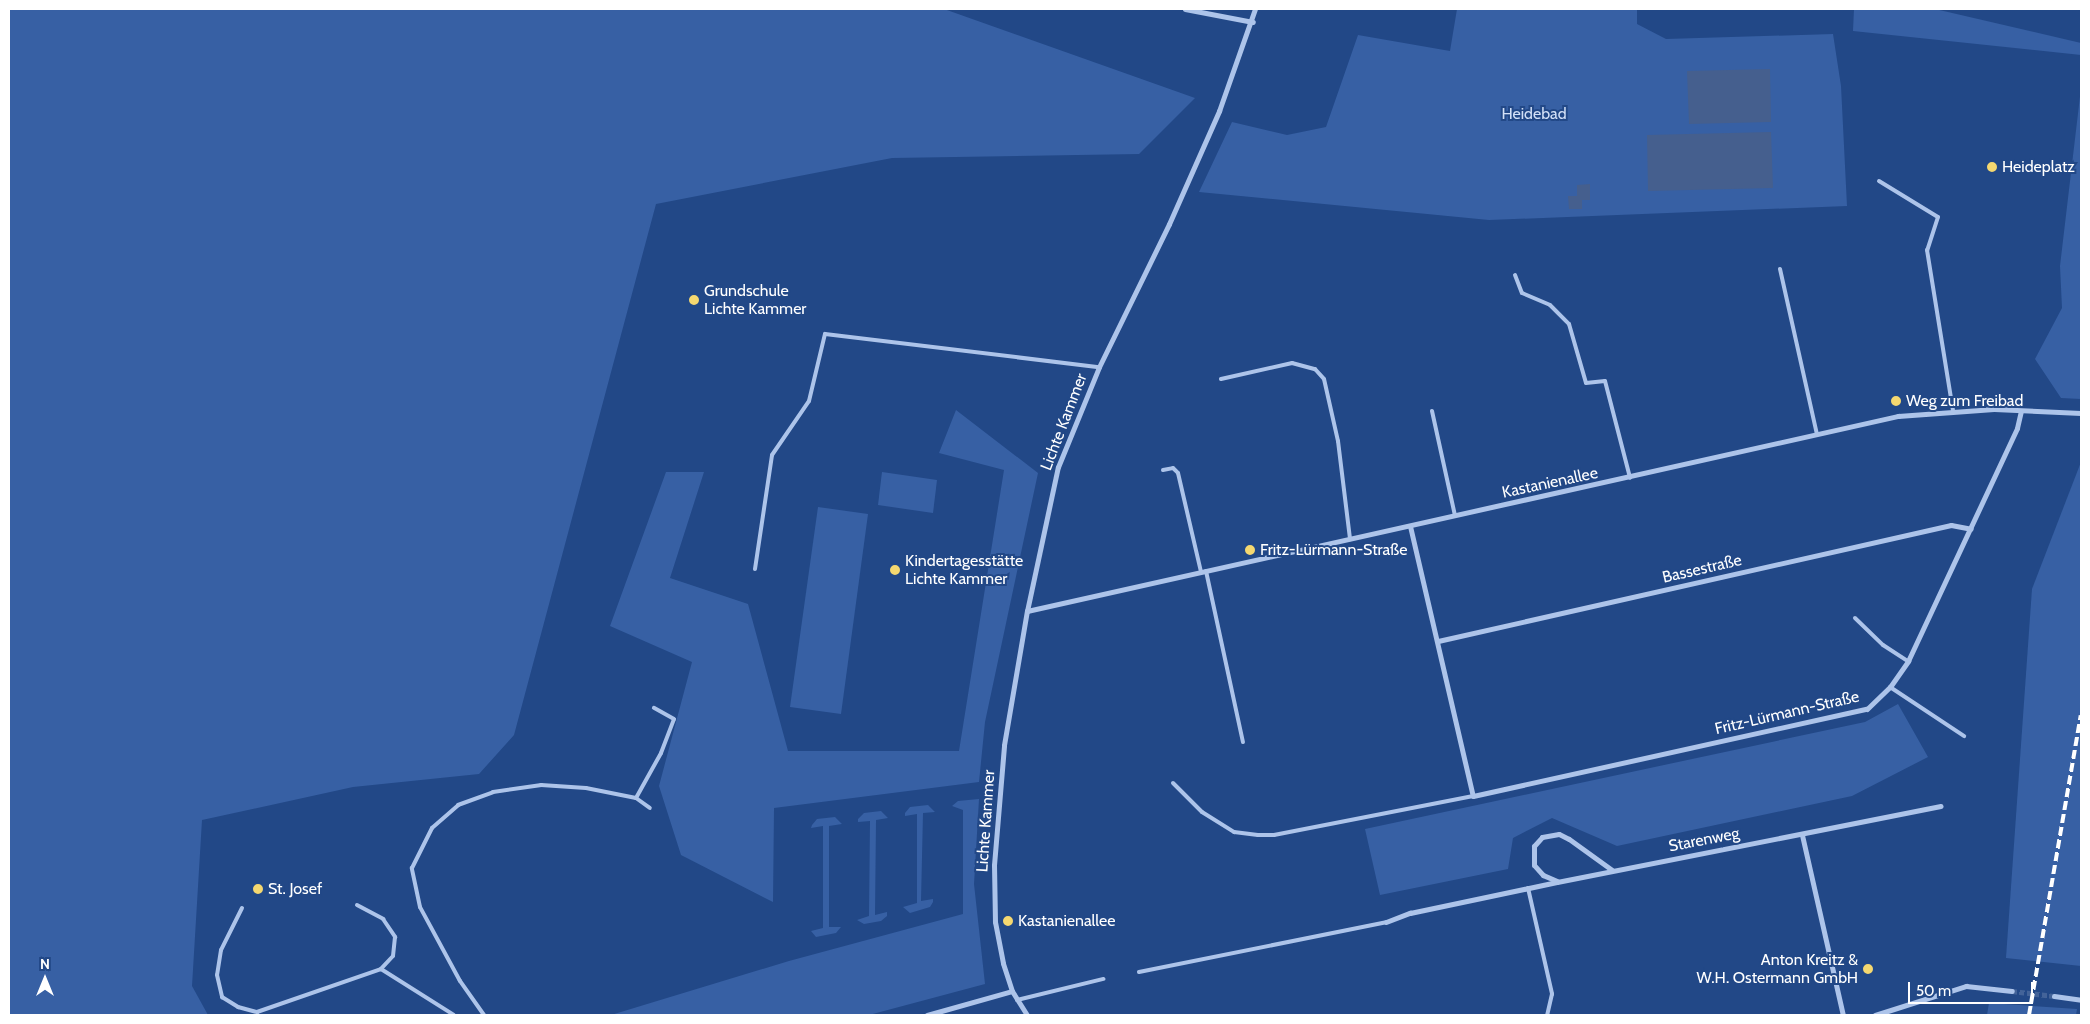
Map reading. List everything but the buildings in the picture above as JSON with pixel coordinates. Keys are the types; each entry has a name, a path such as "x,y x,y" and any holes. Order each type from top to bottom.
{"street":[{"path":"1185,9 1253,22"},
{"name":"Lichte Kammer","path":"1027,1015 1012,991 995,922 994,866 1004,745 1027,611 1058,467 1099,367 1169,224 1219,111 1253,22 1256,9"},
{"name":"Kastanienallee","path":"1027,611 1630,478 1898,416 1953,411 2081,413"},
{"name":"Fritz-Lürmann-Straße","path":"1473,796 1867,708 1890,687 1908,661 2017,428 2021,412"},
{"name":"Bassestraße","path":"1438,641 1951,525 1971,529"},
{"path":"1410,526 1473,796"},
{"name":"Starenweg","path":"1386,922 1410,913 1612,870 1802,835 1941,806"},
{"path":"1557,882 1543,876 1534,866 1534,846 1542,837 1558,834 1570,839 1612,870"},
{"path":"1802,835 1843,1015"},
{"path":"1875,1015 1892,1012 1966,986 2012,991"},
{"path":"927,1015 1012,991"},
{"path":"2054,996 2081,1000"}],"lane":[{"path":"1879,180 1938,217 1927,250 1953,411"},
{"path":"1780,269 1817,434"},
{"path":"1515,275 1522,294 1550,305 1569,324 1586,383 1605,381 1630,478"},
{"path":"755,569 772,455 809,401 825,334 1099,367"},
{"path":"1222,379 1292,363 1314,369 1324,379 1338,442 1350,539"},
{"path":"1432,411 1455,517"},
{"path":"1163,470 1173,468 1178,474 1243,742"},
{"path":"1854,618 1883,645 1908,661"},
{"path":"1890,687 1964,736"},
{"path":"636,798 661,753 674,719 654,708"},
{"name":"Fritz-Lürmann-Straße","path":"1173,783 1202,812 1234,832 1274,835 1473,796"},
{"path":"484,1015 460,982 420,907 412,868 432,828 458,805 502,790 541,785 586,788 636,798 650,808"},
{"path":"1528,888 1552,994 1547,1015"},
{"path":"242,908 221,950 217,975 222,997 238,1007 257,1012 381,969 393,956 395,937 383,919 356,905"},
{"path":"1139,972 1386,922"},
{"path":"381,969 454,1015"},
{"path":"1017,1000 1104,979"}],"green space":[{"path":"9,9 944,9 1195,98 1139,154 892,158 656,204 514,735 479,774 353,787 202,820 192,986 208,1015 9,1015"},
{"name":"Heidebad","path":"1457,9 1637,9 1637,24 1666,39 1833,34 1841,86 1847,206 1489,220 1199,192 1232,122 1287,135 1326,127 1358,35 1450,51"},
{"path":"1854,9 1935,9 2081,43 2081,55 1853,31"},
{"path":"2081,88 2081,399 2061,398 2035,359 2062,308 2060,266"},
{"path":"956,410 1038,473 985,722 979,782 774,808 773,902 681,855 659,786 692,662 610,626 666,472 704,472 670,578 748,604 788,751 959,751 1004,470 939,453"},
{"path":"2081,462 2081,966 2006,958 2032,589"},
{"path":"882,472 937,480 933,513 878,505"},
{"path":"818,507 868,514 841,714 790,707"},
{"path":"1898,704 1928,757 1852,796 1617,846 1552,818 1513,838 1508,869 1380,895 1365,829 1865,722"},
{"path":"979,799 974,884 985,984 869,1015 611,1015 789,961 963,914 963,810 952,806 958,801"},
{"path":"928,805 935,812 923,813 921,901 933,899 933,902 930,907 910,913 903,907 917,903 917,814 905,816 905,813 910,807"},
{"path":"881,811 888,818 876,820 875,915 887,912 887,916 881,921 864,924 857,920 869,916 870,821 858,822 858,819 864,813"},
{"path":"835,817 842,824 829,826 829,927 841,927 836,933 816,937 811,931 823,928 823,826 811,828 817,819"},
{"path":"1989,1003 2077,1009 2076,1015 1987,1015"}],"shaded area":[{"path":"1770,69 1771,122 1689,124 1687,71"},
{"path":"1771,132 1773,188 1648,191 1647,135"},
{"path":"1590,184 1590,200 1582,200 1582,209 1569,209 1568,196 1577,196 1577,185"}],"tunnel":[{"path":"2012,991 2054,996"}],"railway":[{"path":"2029,1015 2081,715"}],"place":[{"name":"Heideplatz","path":"1992,167"},
{"name":"Grundschule Lichte Kammer","path":"694,300"},
{"name":"Weg zum Freibad","path":"1896,401"},
{"name":"Fritz-Lürmann-Straße","path":"1250,550"},
{"name":"Kindertagesstätte Lichte Kammer","path":"895,570"},
{"name":"St. Josef","path":"258,889"},
{"name":"Kastanienallee","path":"1008,921"},
{"name":"Anton Kreitz & W.H. Ostermann GmbH","path":"1868,969"}]}
